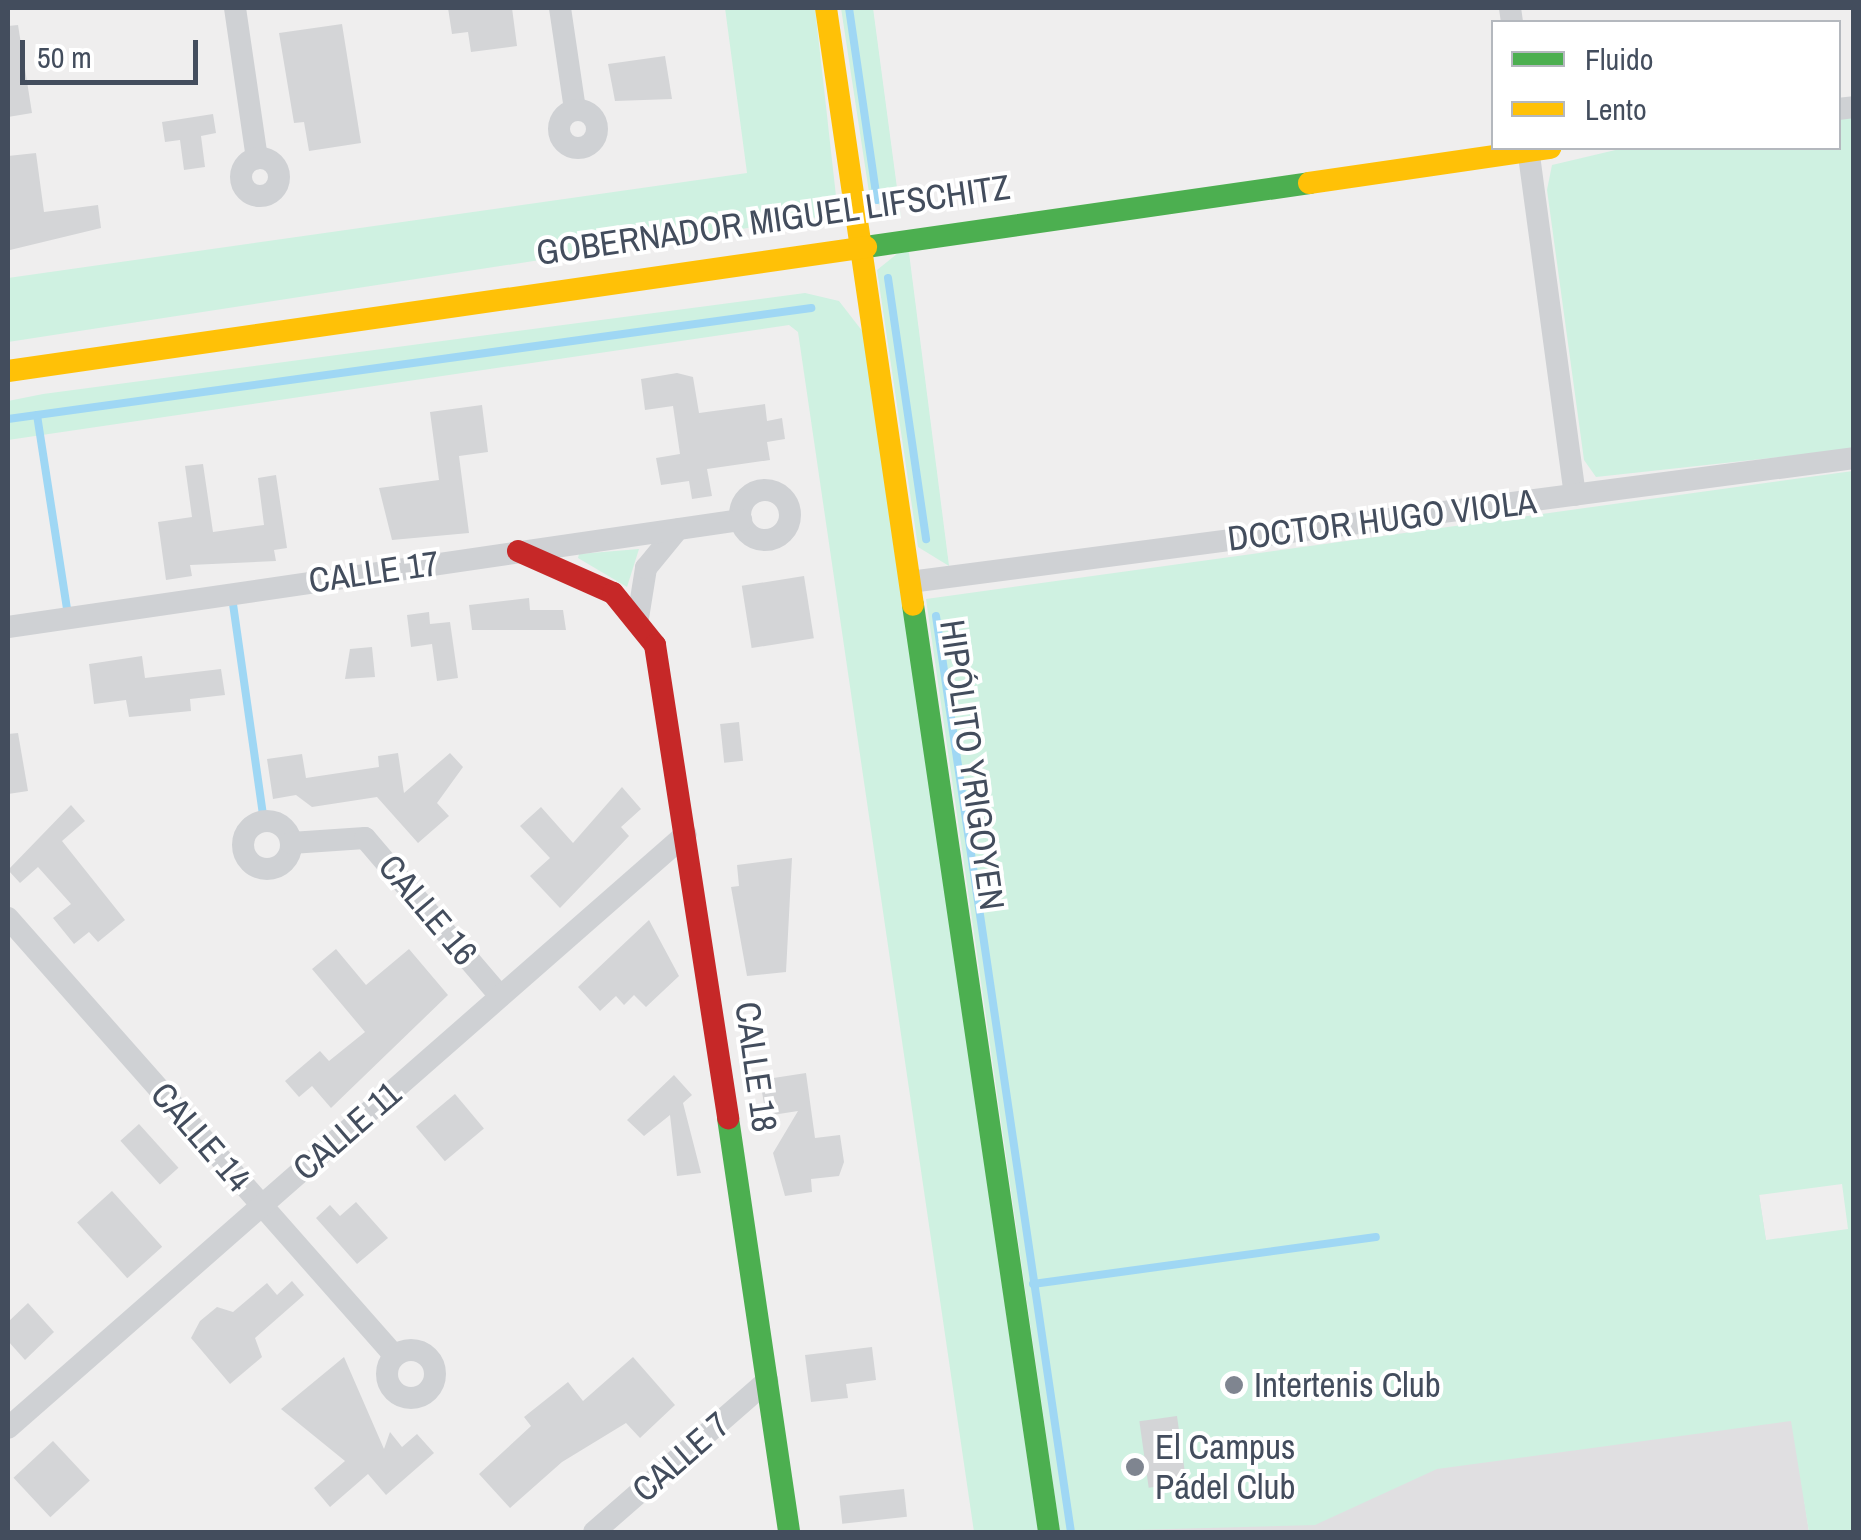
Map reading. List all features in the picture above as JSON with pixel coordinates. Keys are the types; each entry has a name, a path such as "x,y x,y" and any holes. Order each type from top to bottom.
{"street":[{"path":"235,8 257,158"},
{"path":"560,8 575,110"},
{"name":"HIPÓLITO YRIGOYEN","path":"826,8 1049,1532"},
{"name":"GOBERNADOR MIGUEL LIFSCHITZ","path":"8,370 860,242 1522,150"},
{"path":"1536,150 1574,495"},
{"name":"DOCTOR HUGO VIOLA","path":"910,582 1854,458"},
{"name":"CALLE 17","path":"8,627 741,520"},
{"path":"638,618 646,568 678,529"},
{"name":"CALLE 18","path":"518,551 584,574 638,618 662,668 789,1532"},
{"name":"CALLE 11","path":"12,1414 261,1206 686,834"},
{"name":"CALLE 16","path":"291,842 366,838 500,996"},
{"name":"CALLE 14","path":"8,918 395,1356"},
{"name":"CALLE 7","path":"594,1532 767,1382"}],"shaded area":[{"path":"1759,1194 1809,1532 1091,1532"}],"green space":[{"path":"725,8 815,8 838,214 8,342 8,278 747,173"},
{"path":"841,8 873,8 901,218 870,199"},
{"path":"1853,117 1853,449 1596,477 1584,460 1547,190 1552,165 1616,150 1841,150 1841,119"},
{"path":"908,245 949,566 918,547 877,270"},
{"path":"805,293 839,301 863,332 1038,1532 974,1532 798,332 789,325 8,440 8,401 43,394"},
{"path":"1853,471 1853,1532 1809,1532 1791,1421 1437,1469 1315,1525 1060,1532 926,599","holes":["1842,1184 1848,1229 1766,1240 1759,1195"]},
{"path":"639,549 627,587 578,558 579,554"}],"building":[{"path":"448,8 512,8 517,46 471,52 468,32 452,34"},
{"path":"342,24 361,143 309,151 304,122 294,123 279,33"},
{"path":"18,25 32,113 8,117 8,26"},
{"path":"665,56 672,99 615,101 608,64"},
{"path":"213,114 216,133 201,136 205,167 184,170 180,140 165,142 162,122"},
{"path":"36,153 44,212 98,205 101,228 10,250 8,156"},
{"path":"677,373 693,377 699,413 765,404 767,421 782,418 785,439 767,442 770,460 707,469 712,496 692,499 689,481 661,485 656,458 680,454 673,406 645,410 641,379"},
{"path":"482,405 488,452 459,456 469,533 392,540 379,488 439,480 430,412"},
{"path":"203,464 213,532 264,525 258,478 276,475 287,548 274,550 276,561 190,565 192,576 166,580 158,522 192,517 185,466"},
{"path":"804,576 814,638 752,648 742,586"},
{"path":"529,598 530,610 563,610 566,630 472,630 469,605"},
{"path":"429,612 430,624 450,622 458,678 437,681 432,644 411,647 407,615"},
{"path":"372,647 375,677 345,679 350,649"},
{"path":"142,656 145,678 221,669 225,695 190,699 191,711 129,717 126,700 94,704 89,664"},
{"path":"739,722 743,761 724,763 720,724"},
{"path":"18,733 28,791 8,794 8,734"},
{"path":"398,753 404,793 450,753 463,767 437,803 449,816 418,843 377,797 312,807 296,795 273,799 267,759 302,754 306,778 379,767 378,756"},
{"path":"622,787 641,809 621,827 629,836 560,908 530,876 550,858 520,826 541,807 573,843"},
{"path":"71,805 85,821 62,841 125,920 98,942 89,932 74,944 53,918 71,904 38,867 20,883 8,870"},
{"path":"792,858 786,972 747,976 731,887 739,886 737,865"},
{"path":"649,920 679,976 646,1007 634,995 624,1005 616,996 600,1011 578,987"},
{"path":"336,949 366,985 409,949 448,995 331,1108 312,1086 299,1097 285,1081 320,1051 329,1061 365,1032 312,969"},
{"path":"806,1073 815,1138 840,1135 844,1162 839,1176 811,1179 812,1192 785,1196 773,1153 798,1111 766,1116 760,1080"},
{"path":"674,1075 692,1095 683,1103 701,1173 677,1176 670,1115 644,1136 627,1120"},
{"path":"455,1094 484,1128 445,1161 416,1127"},
{"path":"139,1124 178,1168 160,1185 120,1141"},
{"path":"112,1191 162,1247 127,1278 77,1222"},
{"path":"356,1202 388,1238 357,1264 316,1218 330,1205 340,1216"},
{"path":"292,1281 304,1295 255,1338 262,1357 230,1384 191,1338 200,1321 217,1307 233,1312 267,1283 277,1295"},
{"path":"28,1303 54,1332 25,1360 8,1341 8,1322"},
{"path":"872,1347 876,1380 846,1384 848,1398 811,1402 805,1355"},
{"path":"344,1357 384,1449 390,1432 402,1447 417,1434 434,1453 386,1495 368,1474 330,1507 314,1488 345,1461 281,1409"},
{"path":"633,1357 675,1405 640,1438 626,1423 562,1462 510,1508 479,1474 531,1426 524,1417 568,1382 583,1401"},
{"path":"1177,1416 1186,1482 1149,1488 1139,1421"},
{"path":"53,1441 90,1480 50,1517 14,1478"},
{"path":"904,1489 907,1517 842,1524 839,1496"}],"waterway":[{"path":"849,8 877,200"},
{"path":"888,278 926,539"},
{"path":"8,419 811,308"},
{"path":"37,415 68,616"},
{"path":"232,597 263,815"},
{"path":"936,616 1071,1532"},
{"path":"1033,1284 1376,1237"}],"traffic: fast":[{"path":"866,247 1309,183"},
{"path":"913,605 1049,1532"},
{"path":"728,1118 789,1532"}],"traffic: slow":[{"path":"826,8 913,605"},
{"path":"1309,183 1536,150"},
{"path":"8,371 866,247"}],"traffic: jam":[{"path":"518,551 613,593 655,645 728,1118"}],"place":[{"name":"Intertenis Club","path":"1234,1385"},
{"name":"El Campus Pádel Club","path":"1135,1467"}]}
